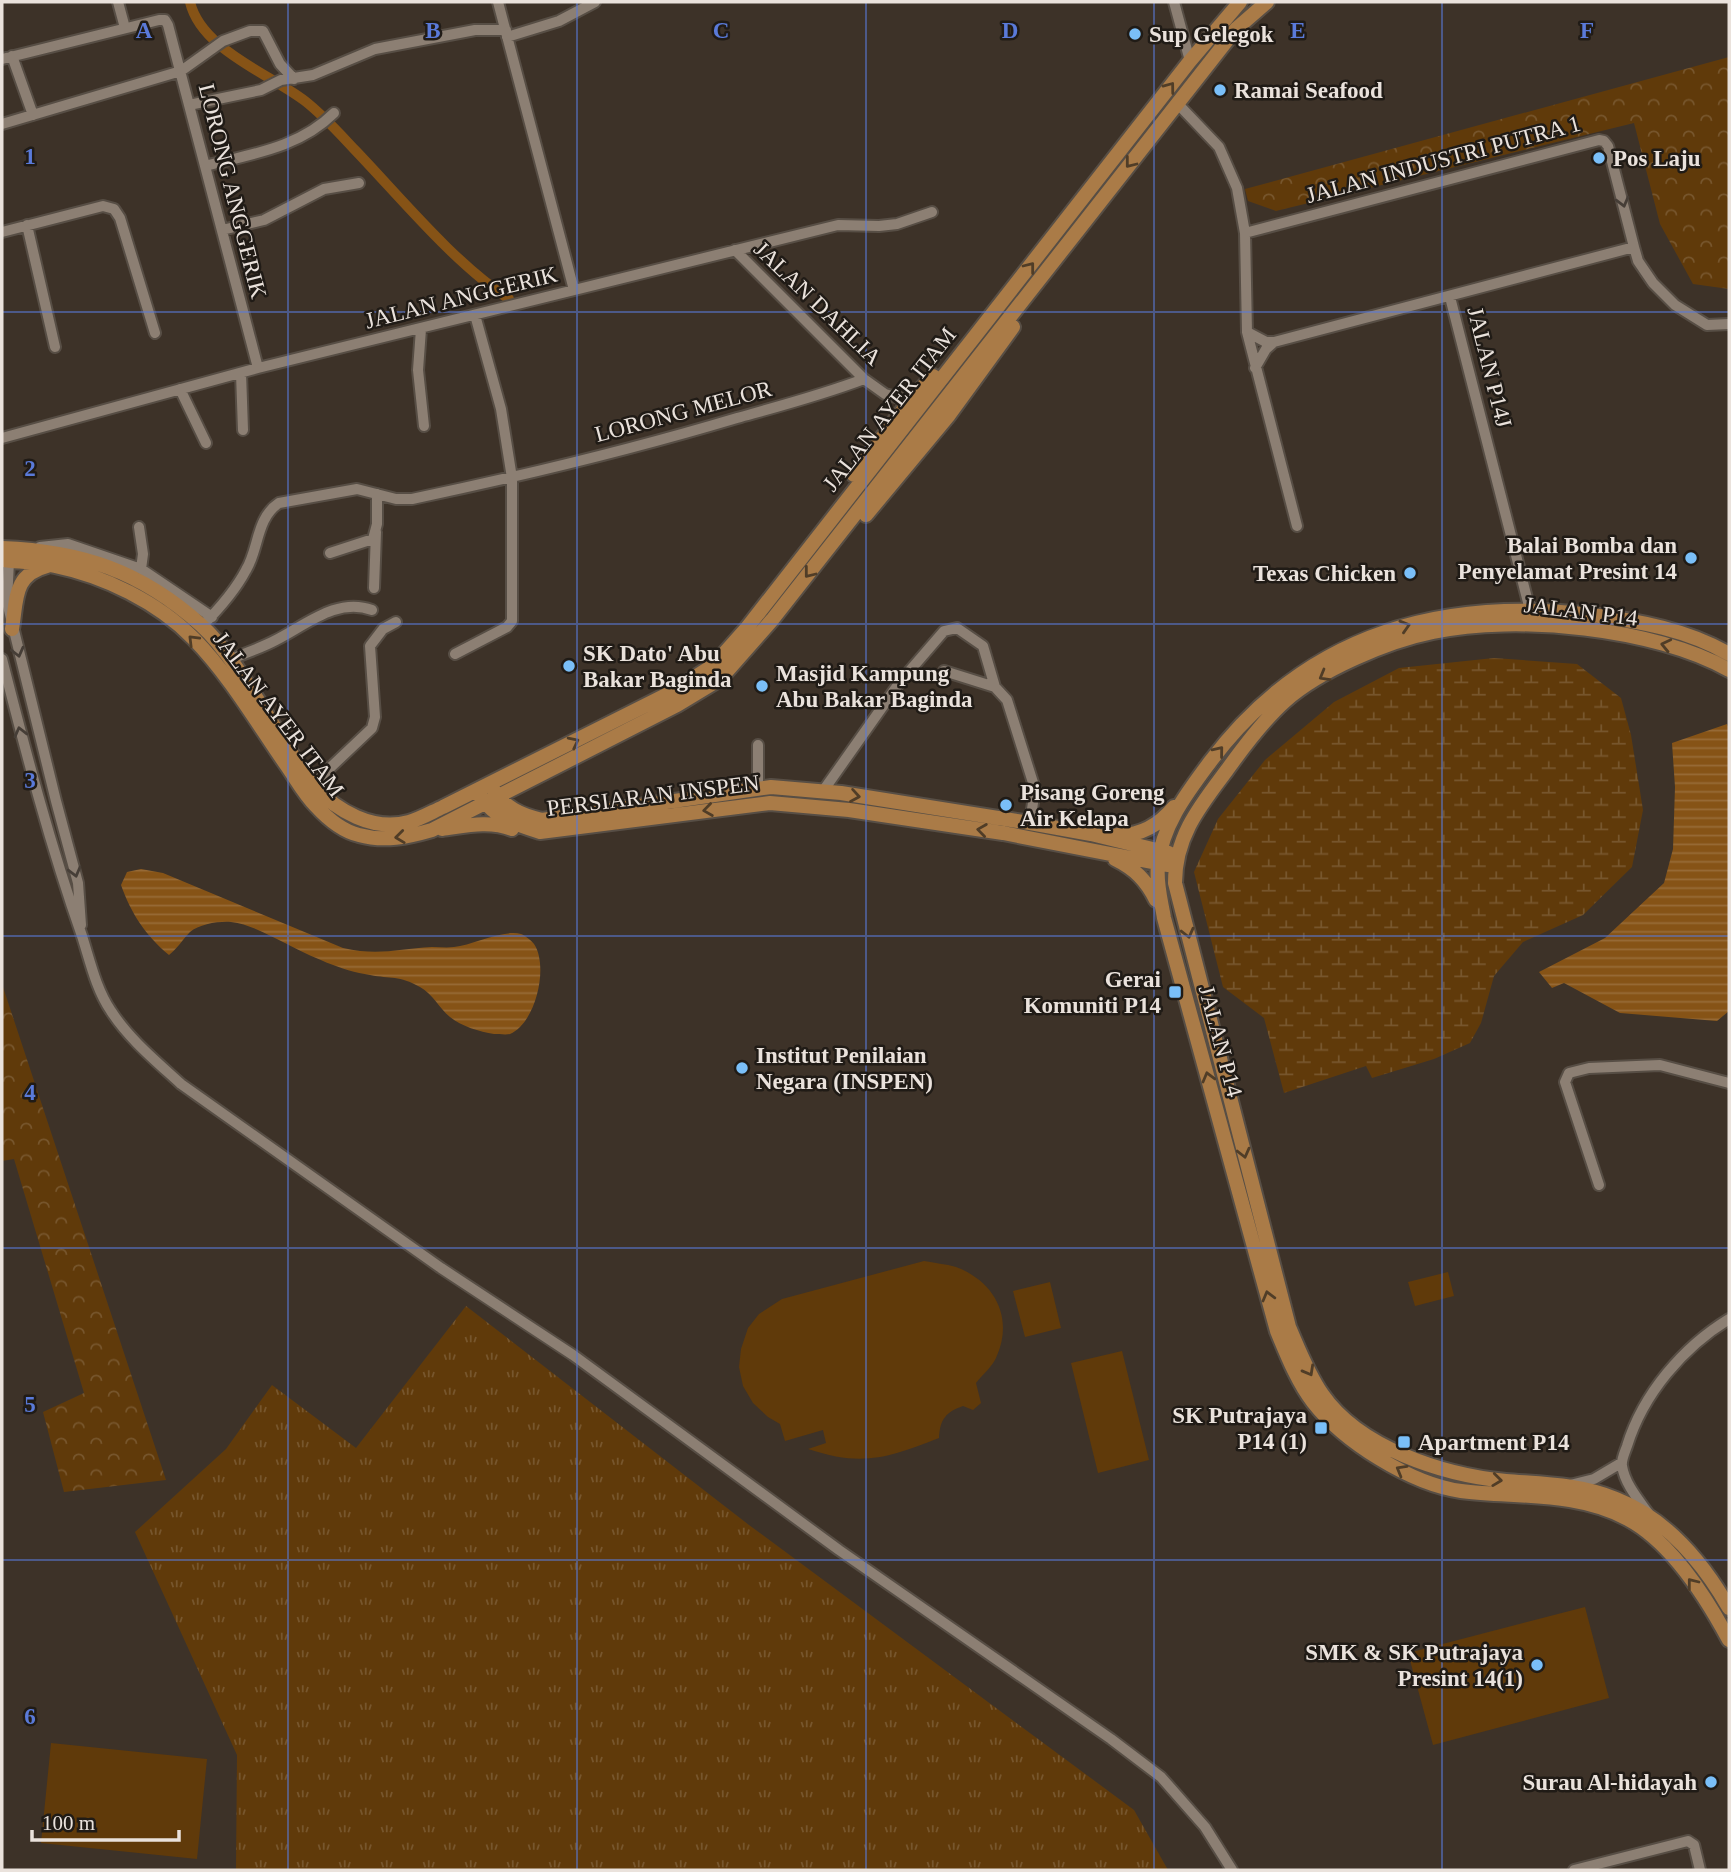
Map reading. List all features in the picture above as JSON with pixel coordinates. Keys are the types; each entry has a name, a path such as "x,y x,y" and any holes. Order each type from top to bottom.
{"main road":[{"name":"JALAN AYER ITAM","path":"4,554 102,579 146,603 193,638 219,668 314,805 345,830 387,839 432,830 513,773 696,678 714,665 746,629 1190,61 1240,2"},
{"path":"487,793 529,780 677,705 720,678 772,620 834,542 857,526 949,415 1016,323 1030,291 1236,29 1267,2"},
{"path":"770,597 845,487 910,401 1003,301"},
{"name":"JALAN AYER ITAM","path":"4,554 30,548 89,559 129,575 172,603 207,621 312,785 349,814 366,822 388,825 408,822 487,793"},
{"path":"12,629 23,578 34,570 52,565"},
{"name":"JALAN P14","path":"1729,670 1710,659 1680,649 1530,617 1506,609 1433,617 1397,628 1353,645 1317,664 1274,694 1222,746 1172,817 1160,857 1158,885 1164,918 1277,1331 1290,1362 1312,1401 1334,1424 1371,1452 1414,1477 1458,1490 1575,1500 1609,1510 1629,1520 1663,1546 1711,1607 1729,1640"},
{"name":"JALAN P14","path":"1729,654 1715,646 1651,625 1604,617 1530,617 1434,632 1359,657 1285,701 1235,759 1188,825 1176,860 1175,883 1289,1327 1301,1356 1323,1395 1341,1416 1377,1442 1418,1463 1460,1475 1569,1485 1614,1498 1651,1517 1671,1532 1695,1558 1729,1608"},
{"path":"521,815 518,807 520,795 529,780"},
{"path":"1091,834 1133,836 1152,827 1168,814 1195,782"},
{"name":"PERSIARAN INSPEN","path":"487,793 521,815 542,820 771,787 823,791 1091,834"},
{"name":"PERSIARAN INSPEN","path":"487,793 513,824 540,832 770,803 849,810 1097,850"},
{"path":"432,830 501,824 523,833 540,832"},
{"path":"1091,834 1160,857"},
{"path":"1097,850 1176,860"},
{"path":"1097,850 1130,866 1148,883 1164,918"}],"street":[{"path":"33,115 7,58 125,28 118,2"},
{"path":"498,2 574,290"},
{"path":"189,105 261,90 281,80 313,75 375,49 475,30 506,34 559,21 595,2"},
{"path":"1174,2 1190,61"},
{"name":"LORONG ANGGERIK","path":"125,28 159,20 165,20 169,25 258,368"},
{"path":"2,124 181,71 223,41 250,31 263,32 280,64 294,79"},
{"path":"1177,103 1219,147 1237,188 1245,233 1247,332 1297,526"},
{"path":"205,166 290,143 306,136 329,118"},
{"name":"JALAN INDUSTRI PUTRA 1","path":"1245,233 1599,140 1608,146 1638,261 1653,283 1675,305 1707,325 1729,324"},
{"path":"222,230 264,220 324,189 359,183"},
{"path":"2,232 103,206 114,209 120,218 155,332"},
{"name":"JALAN ANGGERIK","path":"2,438 258,368 735,250 838,225 897,224 933,212"},
{"path":"27,225 55,347"},
{"path":"1450,297 1634,247"},
{"name":"JALAN DAHLIA","path":"735,250 864,379 885,394 910,401"},
{"name":"JALAN P14J","path":"1274,342 1450,297 1530,617"},
{"path":"456,654 507,627 512,621 512,478 501,409 475,315"},
{"path":"421,329 418,370 424,426"},
{"path":"1247,332 1266,342 1274,342"},
{"path":"1255,368 1266,349 1274,342"},
{"path":"241,373 243,430"},
{"name":"LORONG MELOR","path":"207,621 248,569 266,517 279,503 356,489 396,499 412,499 512,478 815,398 864,379"},
{"path":"180,390 206,443"},
{"path":"374,588 377,494"},
{"path":"139,527 141,569"},
{"path":"330,553 368,542 376,532"},
{"path":"30,548 68,544 141,569 207,621"},
{"path":"4,554 7,602 12,629 78,883 82,938"},
{"path":"230,660 275,641 324,613 359,605 372,610"},
{"path":"312,785 372,728 375,717 370,646 383,629 396,622"},
{"path":"823,791 900,682 944,631 957,628 983,646 995,687 1007,700 1032,778 1035,800 1030,823"},
{"path":"2,659 40,807 94,976 109,1008 122,1027 147,1053 181,1084 441,1268 573,1355 850,1558 1111,1739 1161,1777 1205,1827 1232,1870"},
{"path":"944,671 995,687"},
{"path":"758,745 758,788"},
{"path":"40,807 56,801"},
{"path":"1600,1185 1565,1082 1569,1073 1589,1068 1660,1065 1729,1083"},
{"path":"1651,1517 1626,1479 1622,1464 1632,1430 1646,1402 1671,1369 1704,1334 1729,1319"},
{"path":"1569,1485 1594,1479 1622,1464"},
{"path":"1574,1870 1688,1841 1694,1845 1700,1870"}],"green space":[{"path":"1729,57 1729,289 1693,284 1660,224 1634,123 1276,211 1248,201 1245,189"},
{"path":"1494,658 1577,664 1621,698 1631,735 1643,810 1632,867 1583,915 1523,942 1494,976 1481,1023 1470,1043 1434,1059 1372,1078 1366,1066 1284,1093 1264,1018 1223,987 1194,872 1218,819 1265,760 1334,702 1399,668"},
{"path":"2,984 166,1480 64,1492 43,1412 84,1393 14,1159 2,1161"},
{"path":"924,1261 956,1267 970,1274 982,1282 998,1304 1003,1329 1001,1344 994,1361 976,1383 981,1403 973,1410 963,1406 948,1414 941,1426 939,1438 905,1451 875,1458 844,1458 808,1449 826,1443 823,1430 785,1441 780,1424 753,1403 743,1386 739,1367 748,1328 759,1314 782,1299"},
{"path":"1448,1272 1454,1296 1415,1306 1408,1282"},
{"path":"1050,1282 1061,1328 1025,1337 1013,1291"},
{"path":"466,1306 749,1525 1134,1810 1168,1870 236,1870 237,1755 135,1532 226,1449 272,1385 356,1448"},
{"path":"1122,1351 1149,1460 1098,1473 1071,1363"},
{"path":"1585,1607 1609,1698 1433,1745 1408,1653"},
{"path":"51,1743 207,1759 197,1859 41,1843"}],"shaded area":[{"path":"1727,724 1729,1011 1717,1021 1620,1013 1564,983 1552,988 1539,972 1605,938 1664,883 1673,849 1675,787 1672,743"},
{"path":"141,869 163,873 343,948 378,952 451,947 497,935 521,934 533,943 540,966 540,979 533,1006 519,1028 510,1034 477,1030 450,1017 429,993 413,983 337,967 259,930 231,922 194,929 169,955 140,923 121,885 127,872"}],"waterway":[{"path":"190,2 197,19 221,47 312,106 448,249 509,299"}],"place":[{"name":"Sup Gelegok","path":"1135,34"},
{"name":"Ramai Seafood","path":"1220,90"},
{"name":"Pos Laju","path":"1599,158"},
{"name":"Balai Bomba dan Penyelamat Presint 14","path":"1691,558"},
{"name":"Texas Chicken","path":"1410,573"},
{"name":"SK Dato' Abu Bakar Baginda","path":"569,666"},
{"name":"Masjid Kampung Abu Bakar Baginda","path":"762,686"},
{"name":"Pisang Goreng Air Kelapa","path":"1006,805"},
{"name":"Gerai Komuniti P14","path":"1175,992"},
{"name":"Institut Penilaian Negara (INSPEN)","path":"742,1068"},
{"name":"SK Putrajaya P14 (1)","path":"1321,1428"},
{"name":"Apartment P14","path":"1404,1442"},
{"name":"SMK & SK Putrajaya Presint 14(1)","path":"1537,1665"},
{"name":"Surau Al-hidayah","path":"1711,1782"}]}
